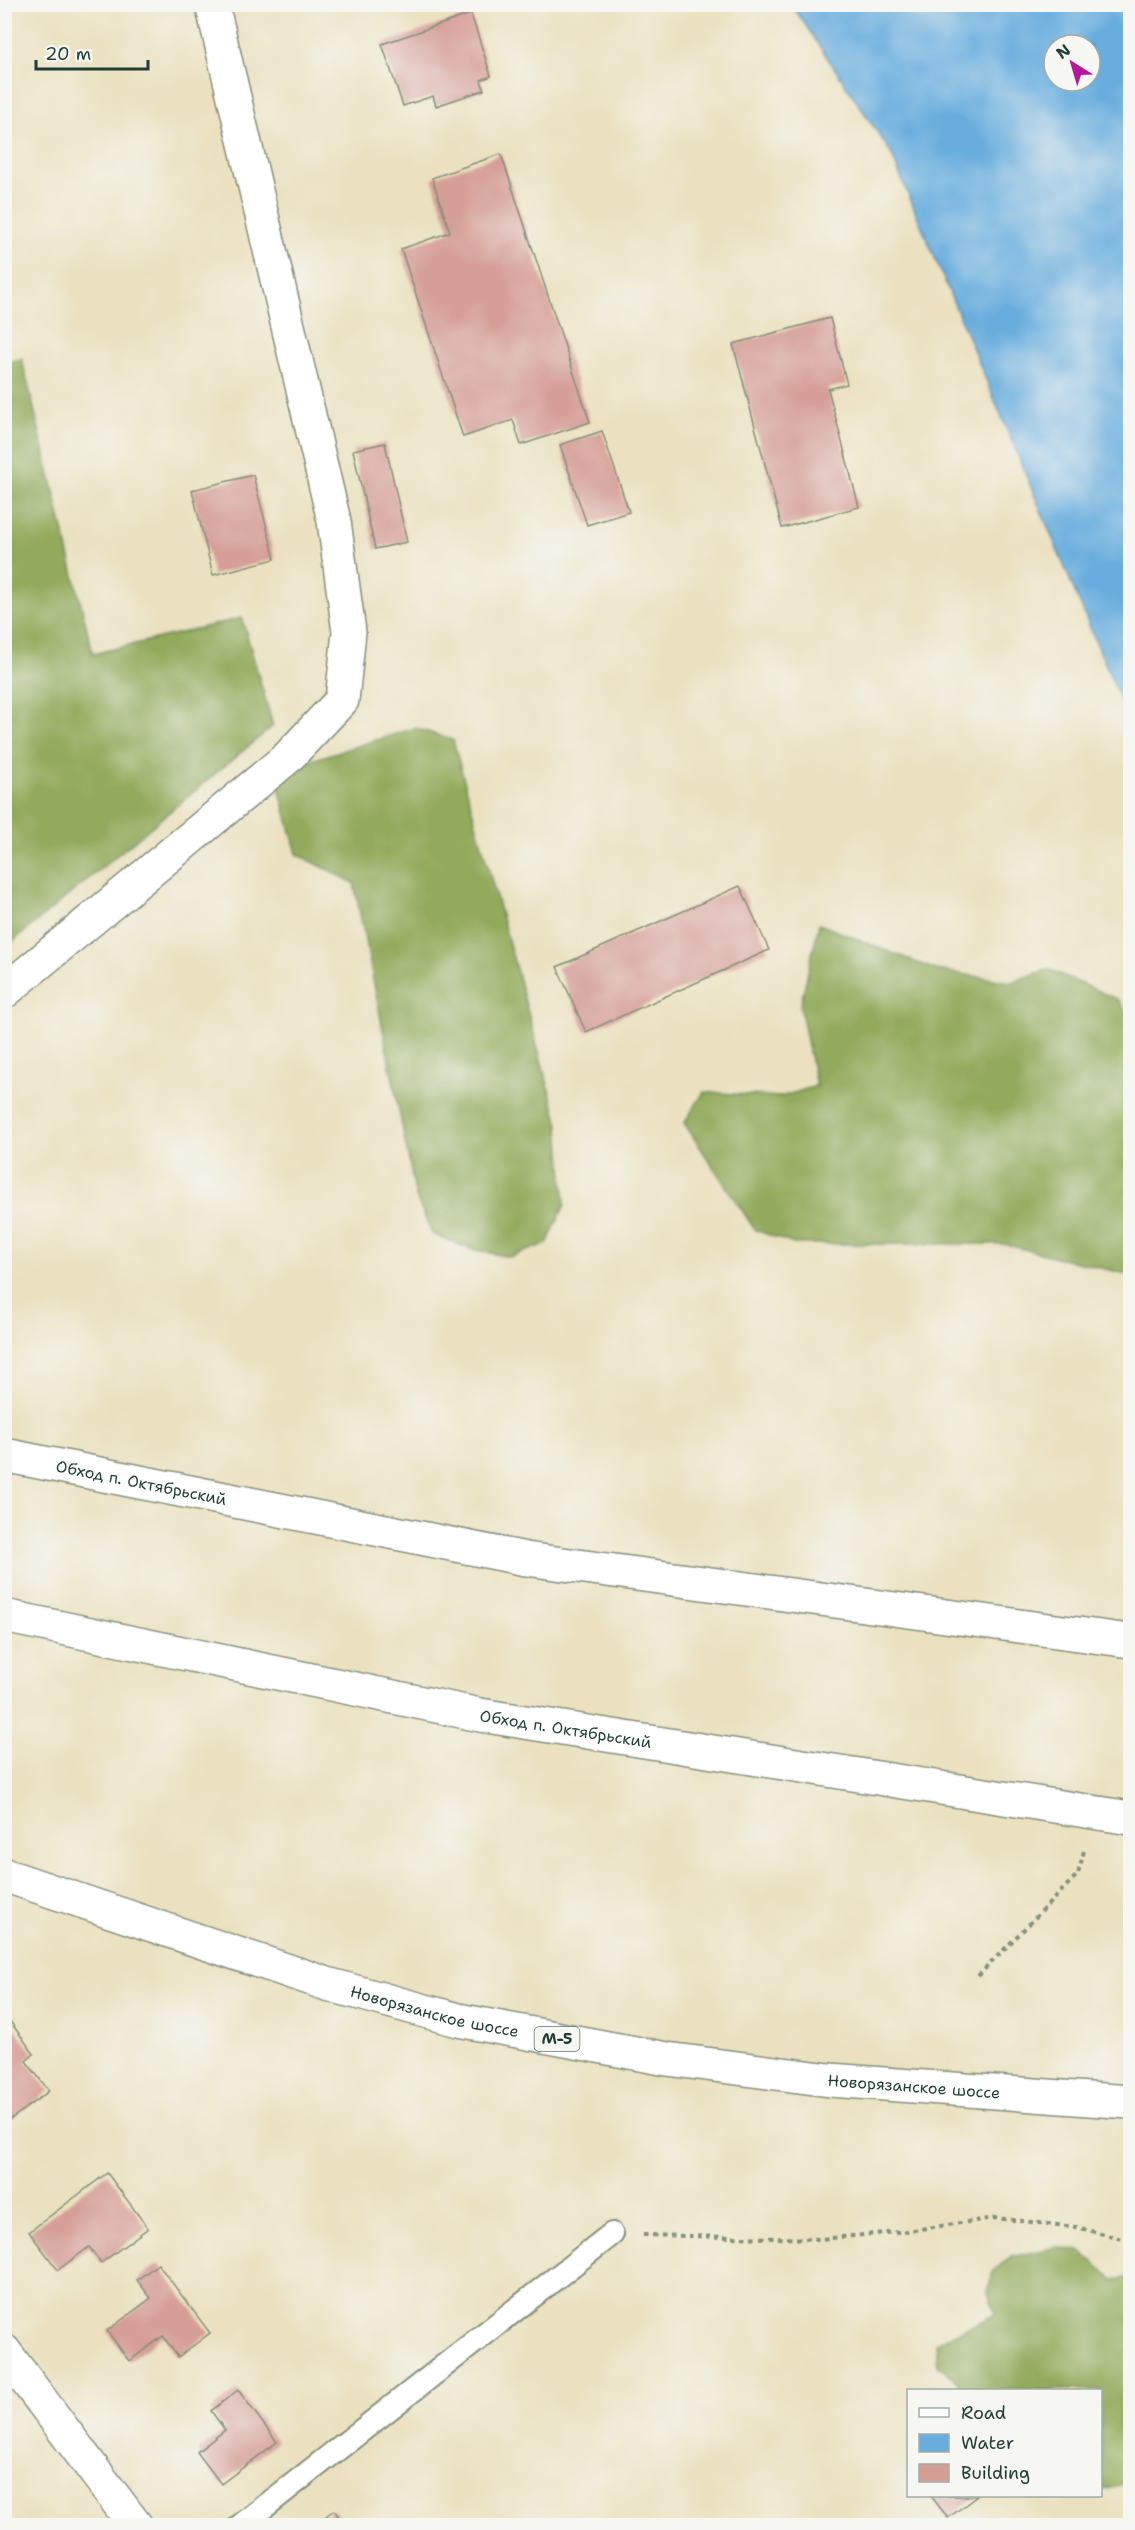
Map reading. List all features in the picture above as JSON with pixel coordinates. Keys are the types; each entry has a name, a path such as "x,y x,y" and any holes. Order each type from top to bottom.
{"main road":[{"path":"4,992 286,758 342,700 349,632 334,521 212,4"},
{"name":"Обход п. Октябрьский","path":"4,1455 526,1559 1122,1639"},
{"name":"Обход п. Октябрьский","path":"4,1616 480,1715 1131,1818"},
{"name":"Новорязанское шоссе","path":"4,1875 327,1984 482,2024 667,2059 830,2080 1131,2102"},
{"path":"4,2351 136,2526"}],"lane":[{"path":"240,2526 612,2234"}],"path":[{"path":"978,1976 1078,1874 1096,1812"},
{"path":"612,2234 820,2239 907,2231 994,2218 1076,2227 1131,2241"}],"green space":[{"path":"22,359 93,654 242,618 273,726 5,948 4,363"},
{"path":"415,728 453,740 559,1125 565,1204 547,1244 510,1257 470,1249 432,1234 416,1197 354,883 297,854 277,780 308,761"},
{"path":"819,924 936,970 1012,982 1048,969 1119,1000 1130,1019 1130,1275 1003,1244 794,1244 755,1230 684,1123 704,1092 780,1097 816,1086 800,1006"},
{"path":"1057,2247 1080,2251 1114,2280 1130,2277 1130,2483 1102,2489 1102,2389 965,2389 938,2365 936,2343 996,2314 988,2293 993,2271 1011,2257"}],"water":[{"path":"792,5 1130,5 1130,723 890,151"}],"building":[{"path":"471,14 491,76 481,80 484,90 436,106 433,96 403,106 382,44"},
{"path":"5,78 11,102 5,103"},
{"path":"501,154 590,422 521,445 513,420 463,437 401,249 450,232 432,178"},
{"path":"830,318 847,384 828,389 859,507 782,528 733,344"},
{"path":"602,431 629,512 587,525 560,445"},
{"path":"385,443 407,542 375,549 353,450"},
{"path":"253,475 275,559 213,575 192,490"},
{"path":"740,886 769,950 586,1032 557,967"},
{"path":"6,2016 34,2054 26,2061 49,2091 4,2124"},
{"path":"107,2173 148,2228 101,2263 89,2247 58,2270 29,2232"},
{"path":"158,2264 210,2333 178,2357 163,2336 129,2361 107,2331 151,2298 137,2280"},
{"path":"238,2390 277,2442 221,2484 197,2452 225,2430 211,2411"},
{"path":"932,2497 976,2497 948,2518"},
{"path":"334,2510 345,2526 313,2526"}]}
